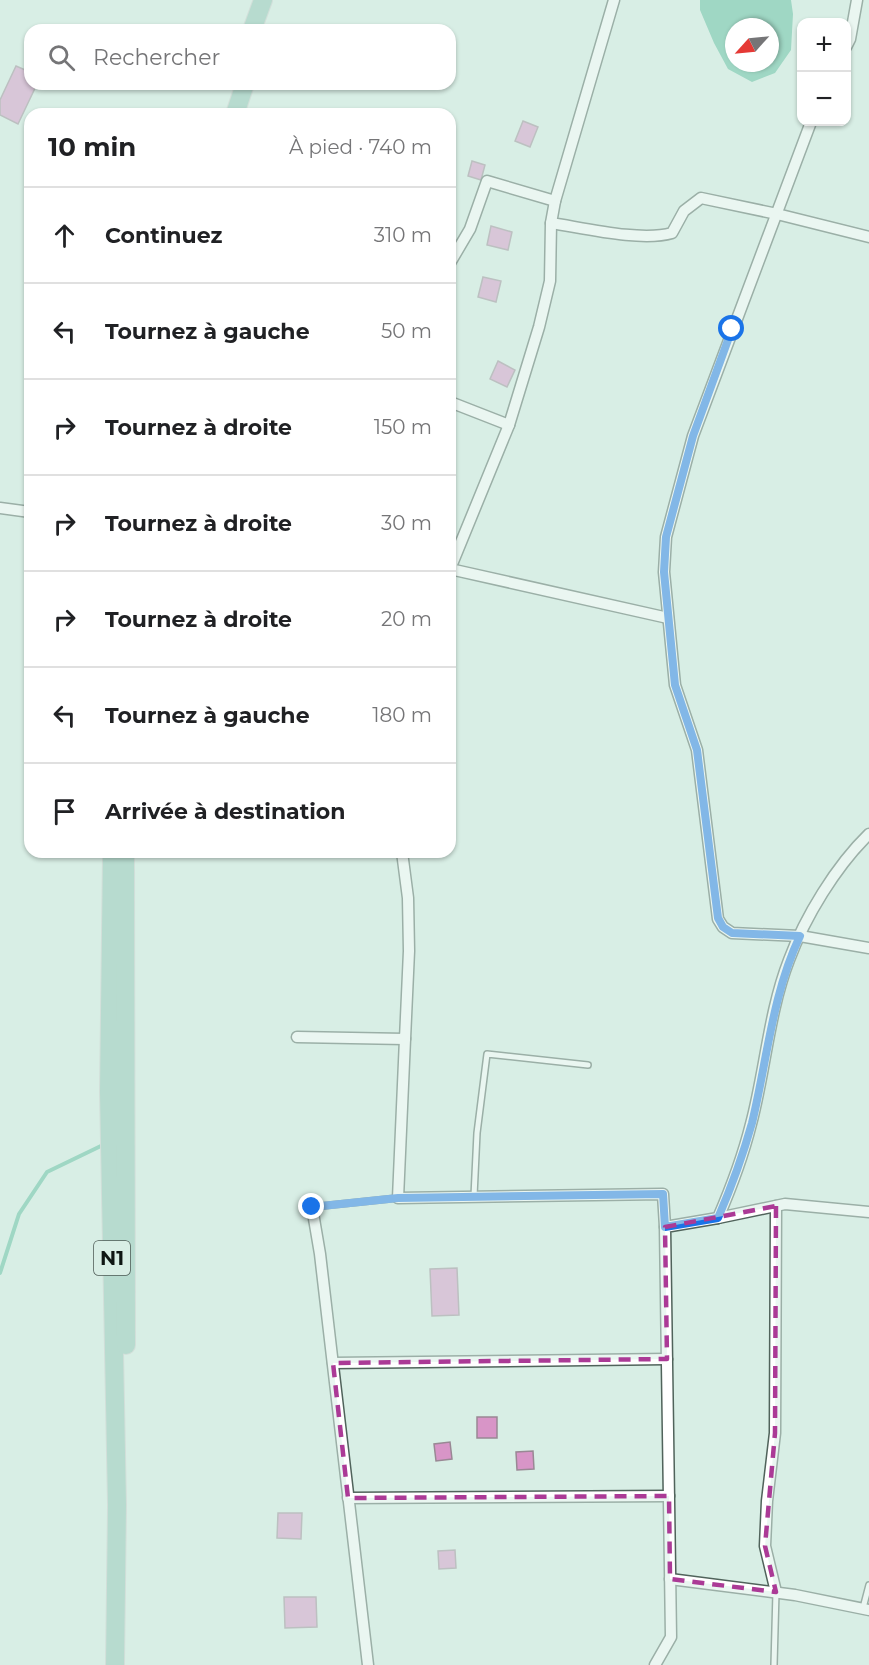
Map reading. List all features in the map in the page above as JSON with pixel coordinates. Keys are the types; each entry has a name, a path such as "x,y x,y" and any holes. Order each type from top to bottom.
{"main road":[{"path":"260,24 263,0"},
{"path":"261,24 274,0"},
{"path":"226,108 232,90"},
{"path":"237,108 243,90"},
{"name":"N1","path":"112,858 109,1092 119,1274 125,1665"},
{"name":"N1","path":"115,1665 125,858"}],"street":[{"path":"456,554 509,425 539,327 550,281 551,223 555,201 614,0"},
{"path":"851,33 857,0"},
{"path":"810,126 693,436 666,537 664,572 675,685 697,750 718,918 723,927 732,933 800,936 869,948"},
{"path":"456,253 470,229 487,181 555,201"},
{"path":"551,223 606,232 660,236 672,233 684,211 701,198 869,237"},
{"path":"456,404 509,425"},
{"path":"0,508 24,511"},
{"path":"456,567 668,618"},
{"path":"718,1218 752,1124 789,960 830,884 858,845 869,834"},
{"path":"403,858 408,898 409,951 398,1198 663,1194 671,1637 655,1665"},
{"path":"297,1037 405,1039"},
{"path":"665,1227 785,1204 869,1212"},
{"path":"776,1206 775,1433 767,1502 765,1546 776,1592"},
{"path":"312,1207 320,1254 368,1665"},
{"path":"333,1363 667,1359"},
{"path":"348,1498 669,1496"},
{"path":"670,1578 776,1592 866,1609"}],"lane":[{"path":"474,1198 477,1133 487,1054 588,1065"},
{"path":"312,1207 398,1198"},
{"path":"866,1609 869,1585"},
{"path":"774,1665 776,1592"}],"highlighted area":[{"path":"776,1206 775,1433 765,1546 776,1592 670,1579 669,1496 348,1498 333,1363 667,1359 665,1227"}],"shaded area":[{"path":"700,0 791,0 793,14 791,50 779,67 779,18 725,18 725,63 700,10"},
{"path":"734,72 776,72 775,73 752,82"}],"building":[{"path":"16,66 24,69 24,90 34,90 18,124 0,115 0,100"},
{"path":"523,121 538,127 530,147 515,141"},
{"path":"472,161 485,165 481,180 468,176"},
{"path":"491,226 512,232 508,250 487,245"},
{"path":"483,277 501,281 496,302 478,297"},
{"path":"498,361 515,370 507,387 490,379"},
{"path":"457,1268 459,1315 432,1316 430,1269"},
{"path":"477,1417 497,1417 497,1438 477,1438"},
{"path":"450,1442 452,1459 436,1461 434,1444"},
{"path":"533,1451 534,1469 517,1470 516,1452"},
{"path":"278,1513 302,1513 301,1539 277,1538"},
{"path":"455,1550 456,1568 439,1569 438,1551"},
{"path":"284,1597 316,1597 317,1627 285,1628"}],"waterway":[{"path":"0,1273 19,1214 47,1172 105,1144"}],"route":[{"path":"312,1207 398,1198 663,1194 665,1227 718,1218 752,1124 781,989 789,960 800,936 732,933 723,927 718,918 697,750 675,685 664,572 666,537 693,436 732,329"}]}
